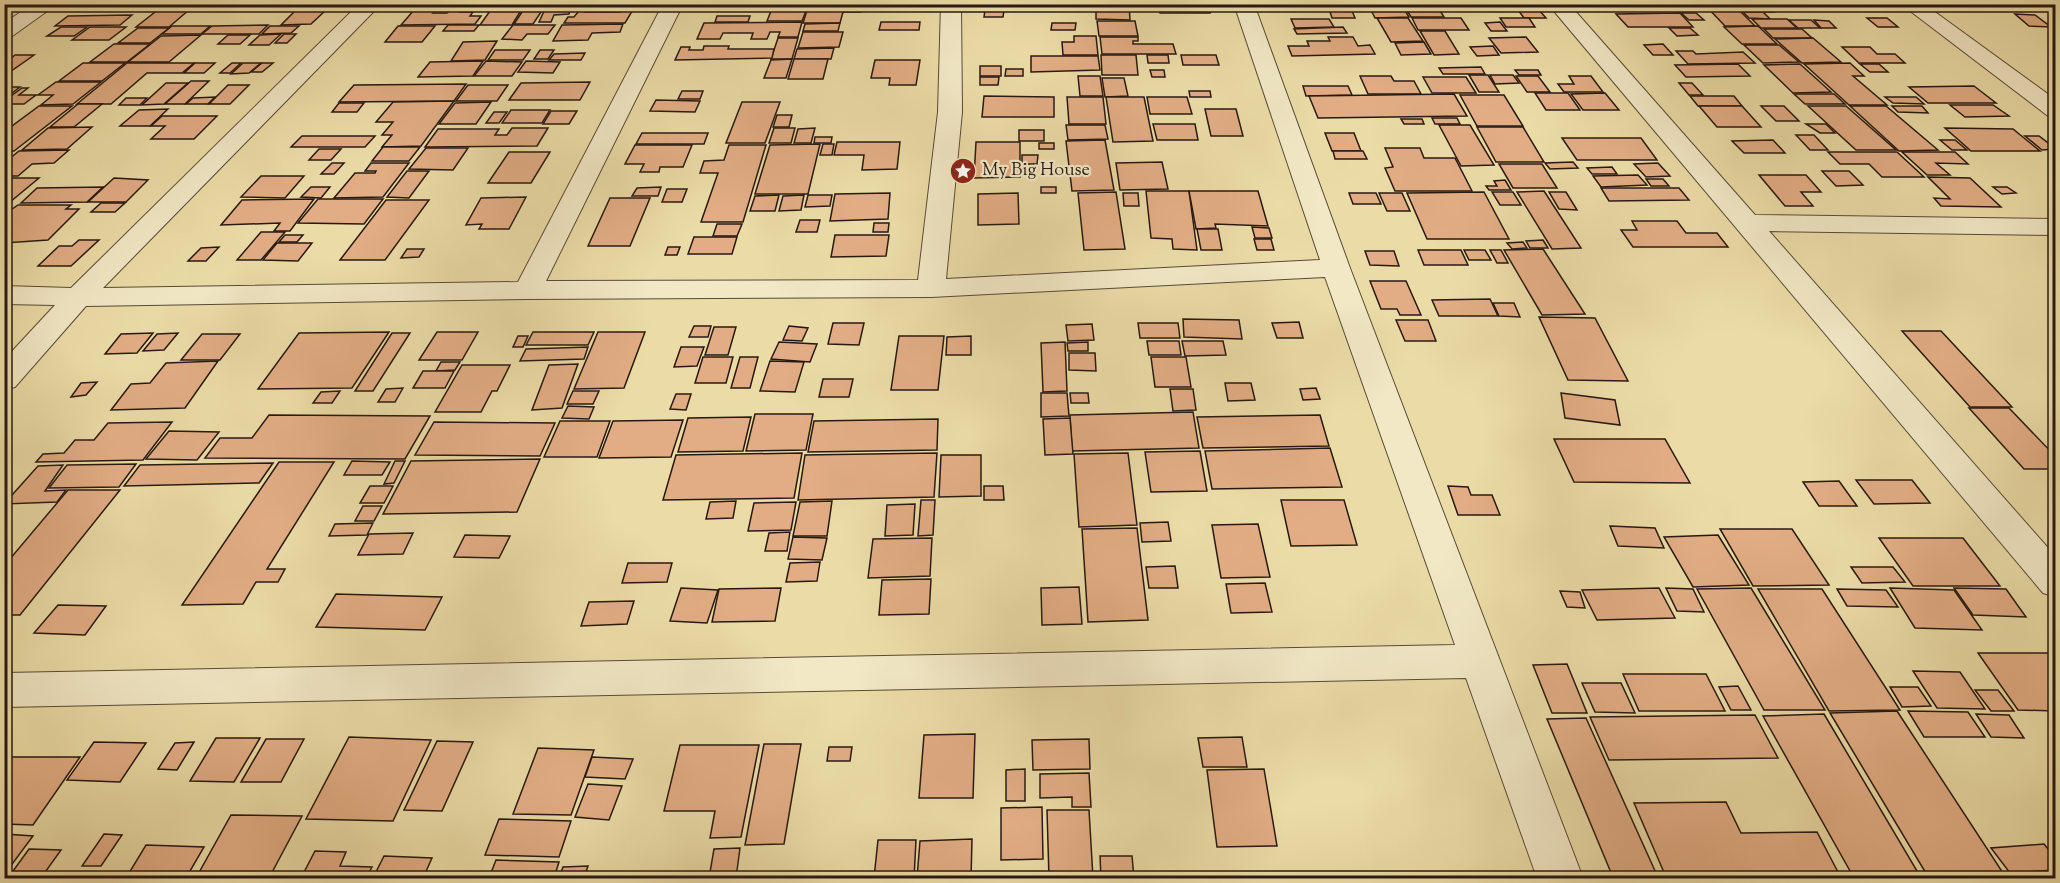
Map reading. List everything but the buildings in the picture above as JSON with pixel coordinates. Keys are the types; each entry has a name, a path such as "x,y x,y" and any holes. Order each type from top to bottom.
{"street":[{"path":"4,33 47,4"},
{"path":"4,380 78,297 371,4"},
{"path":"528,290 673,4"},
{"path":"931,288 950,112 951,4"},
{"path":"1244,4 1336,268 1560,879"},
{"path":"1557,4 2055,583"},
{"path":"1911,4 2055,111"},
{"path":"1747,224 2055,227"},
{"path":"4,295 78,297 528,290 931,288 1336,268"},
{"path":"4,690 1481,661"}],"place":[{"name":"My Big House","path":"963,171"}]}
